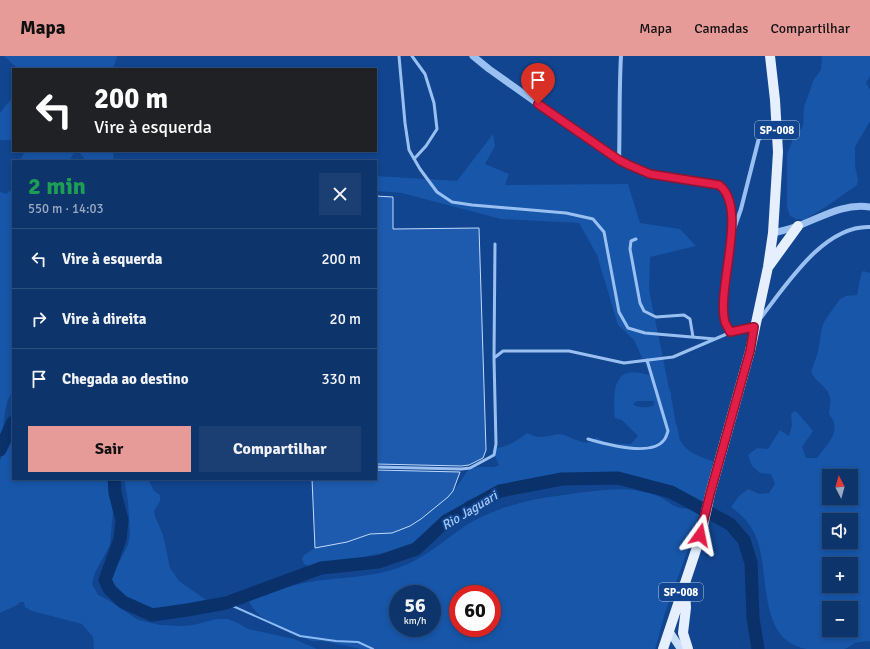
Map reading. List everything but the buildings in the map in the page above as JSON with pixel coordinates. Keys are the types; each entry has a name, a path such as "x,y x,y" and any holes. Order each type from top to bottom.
{"main road":[{"name":"SP-008","path":"664,646 700,535 750,351 768,267 773,233 778,152 775,100 770,56"},
{"path":"768,267 798,226"},
{"path":"684,583 686,608 683,633 688,649"},
{"path":"669,631 679,647"},
{"path":"664,646 679,647"}],"street":[{"path":"474,56 489,69 619,160 650,174 719,185 725,189 729,196 732,233"},
{"path":"619,160 619,82 621,56"},
{"path":"777,132 759,138 741,209 732,233 725,282 724,303 725,321 730,332 754,327 808,258 824,243 851,229 870,227"},
{"path":"773,233 798,226 822,215 843,208 860,206 870,207"}],"lane":[{"path":"400,56 409,150 437,192 452,202 566,213 593,219 604,232 619,312 628,328 645,333 715,339"},
{"path":"412,56 425,74 434,103 437,129 426,146 414,159"},
{"path":"636,239 631,241 630,249 640,303 644,311 656,317 684,315 690,319 693,337"},
{"path":"377,467 470,468 494,455 496,444 494,358 495,244"},
{"path":"494,358 503,351 570,350 624,363 673,357 730,332"},
{"path":"588,439 610,446 644,448 654,446 664,441 668,431 646,360"}],"shaded area":[{"path":"4,56 117,56 113,68 17,68"},
{"path":"822,56 870,56 870,76 866,83 870,90 870,121 855,147 855,167 858,179 857,185 804,220 796,219 790,216 787,207 787,154 793,139 803,126 804,107 814,79 821,70"},
{"path":"12,99 12,139 0,140 0,113"},
{"path":"493,134 495,146 485,164 509,174 505,185 628,184 640,223 680,229 696,246 650,257 649,290 679,438 690,451 713,461 708,487 692,538 665,613 655,649 361,649 323,641 312,641 279,628 260,616 252,607 248,599 286,588 320,580 365,576 398,568 425,555 475,520 497,510 533,500 585,492 627,489 656,495 681,508 691,508 692,505 691,502 677,489 629,476 548,475 513,482 466,501 433,535 411,553 376,554 324,568 312,567 304,564 302,559 304,555 315,548 347,542 370,534 392,533 410,526 448,497 468,470 477,467 494,467 499,465 494,454 497,448 513,442 527,433 541,437 557,434 583,442 592,441 596,437 609,443 631,444 638,436 622,420 615,418 614,406 616,386 619,380 628,373 633,372 650,375 634,340 618,325 597,255 579,223 501,219 402,193 377,191 377,176 457,181","holes":["637,401 654,402 653,406 648,407 633,404"]},
{"path":"25,152 74,152 70,160 20,160"},
{"path":"79,152 113,152 114,160 85,160"},
{"path":"12,190 12,394 7,402 0,436 0,192 6,194"},
{"path":"863,271 870,273 870,641 855,643 844,649 807,649 791,643 780,633 772,619 756,537 746,520 731,507 739,496 748,489 759,494 769,493 775,484 771,474 760,473 752,466 748,455 757,448 768,449 780,430 789,436 792,425 791,414 794,411 797,412 813,431 802,447 806,458 817,458 832,437 834,426 833,420 829,414 829,394 827,390 815,379 811,372 818,352 822,327 825,320 840,299 846,296 857,295"},
{"path":"12,431 12,480 112,480 113,512 110,545 95,573 92,584 98,595 138,620 160,625 183,626 217,619 228,619 248,629 294,639 317,649 94,649 93,637 82,624 32,611 25,607 24,602 20,602 0,613 0,461"},
{"path":"124,480 148,480 154,491 160,495 160,501 154,511 163,535 170,568 179,581 206,600 196,608 174,613 150,612 128,601 119,592 109,573 117,566 128,545 130,534 128,501"}],"waterway":[{"name":"Rio Jaguari","path":"0,450 12,424"},
{"name":"Rio Jaguari","path":"114,480 115,493 122,520 120,539 105,580 110,590 123,602 152,615 226,603 321,568 378,562 416,549 446,521 500,491 562,479 618,478 671,492 730,524 744,540 751,563 753,618 758,649"},
{"path":"226,603 300,636 336,641 358,642 373,649"}],"route":[{"path":"538,104 619,160 650,174 719,185 725,189 729,196 732,233 725,282 725,321 730,332 754,327 750,351 700,535"}]}
